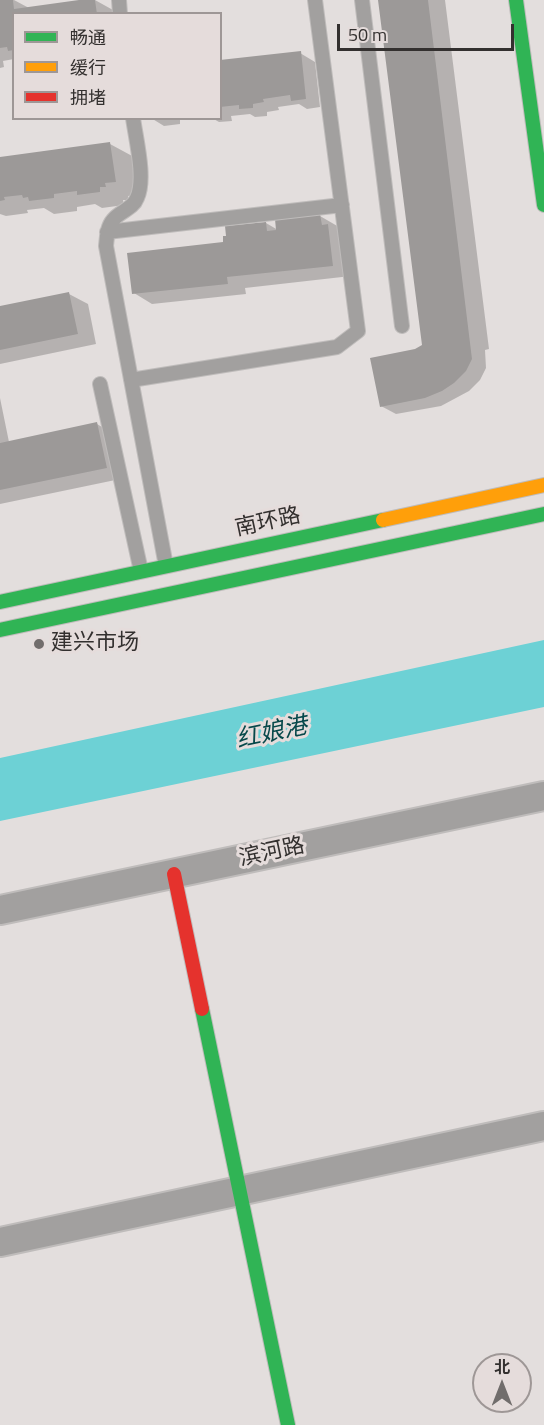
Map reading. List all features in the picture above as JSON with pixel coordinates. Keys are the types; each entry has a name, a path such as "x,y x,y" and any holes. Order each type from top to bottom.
{"main road":[{"path":"516,0 544,205"},
{"name":"南环路","path":"0,602 544,485"},
{"path":"0,630 544,514"},
{"path":"174,874 288,1425"}],"street":[{"name":"滨河路","path":"0,910 544,796"},
{"path":"0,1242 544,1126"}],"lane":[{"path":"131,380 337,346 358,331 315,0"},
{"path":"362,0 402,326"},
{"path":"133,120 141,182 137,198 131,207 112,220 107,232 106,246 166,566"},
{"path":"107,232 342,205"},
{"path":"100,384 141,571"}],"water":[{"name":"红娘港","path":"544,640 544,707 0,821 0,758"}],"building":[{"path":"0,0 13,0 14,9 95,0 97,12 12,12 12,50 8,51 7,47 0,48"},
{"path":"378,0 428,0 472,359 466,371 442,391 425,398 380,407 370,358 415,349 422,345"},
{"path":"301,51 306,99 291,101 290,95 263,99 264,102 253,104 253,108 239,109 239,105 222,107 222,60"},
{"path":"110,142 116,182 105,183 106,187 100,187 100,192 77,195 77,191 54,194 54,198 29,201 28,197 23,198 22,195 4,197 5,200 0,201 0,157"},
{"path":"320,214 322,225 328,224 333,266 227,277 228,284 132,294 127,253 223,242 223,236 226,236 225,226 266,222 267,231 276,230 275,219"},
{"path":"69,292 78,334 0,350 0,306"},
{"path":"97,422 107,468 0,490 0,443"}],"traffic: fast":[{"path":"516,0 544,205"},
{"path":"0,630 544,514"},
{"path":"0,602 383,520"},
{"path":"202,1009 288,1425"}],"traffic: slow":[{"path":"383,520 544,485"}],"traffic: jam":[{"path":"174,874 202,1009"}],"place":[{"name":"建兴市场","path":"39,644"}]}
